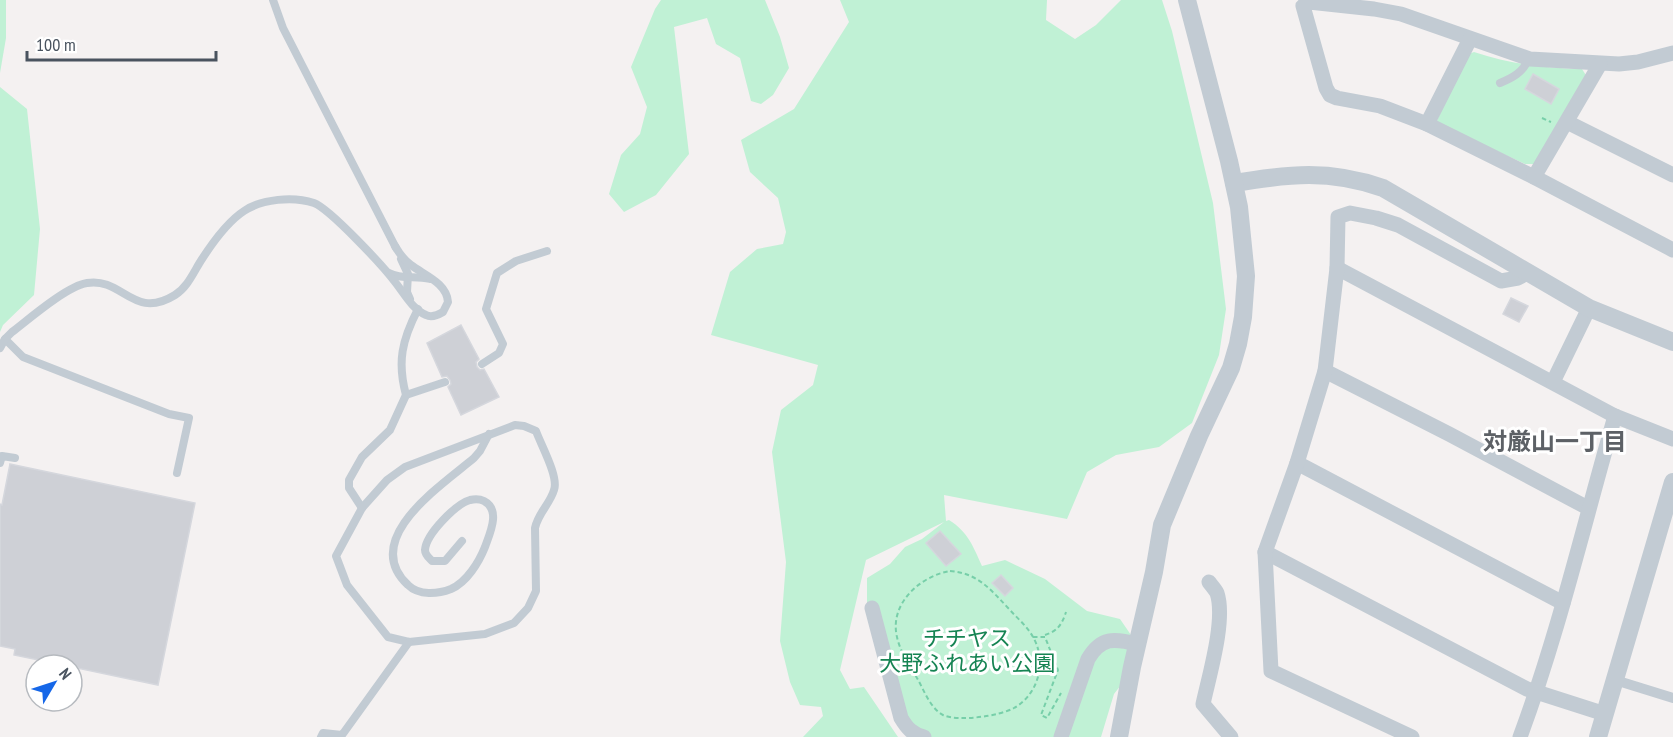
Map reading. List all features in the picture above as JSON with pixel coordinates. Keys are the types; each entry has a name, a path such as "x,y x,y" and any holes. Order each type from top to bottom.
{"street":[{"path":"1119,737 1162,525 1199,436 1225,383 1239,344 1244,317 1246,276 1234,183 1187,0"},
{"path":"1673,53 1638,62 1600,64 1528,59 1388,11 1309,2 1303,6 1326,88 1330,94 1337,98 1380,106 1427,124 1673,250"},
{"path":"1427,124 1470,39"},
{"path":"1534,177 1600,64"},
{"path":"1567,122 1673,175"},
{"path":"1234,183 1317,174 1362,181 1383,188 1589,308 1673,342"},
{"path":"1412,737 1271,671 1265,552 1297,463 1324,371 1337,268 1338,217 1350,213 1398,225 1501,281 1518,278 1527,273"},
{"path":"1337,268 1615,416 1673,439"},
{"path":"1552,382 1589,308"},
{"path":"1324,371 1588,508"},
{"path":"1520,737 1563,603 1615,416"},
{"path":"1297,463 1563,603"},
{"path":"1598,737 1673,482"},
{"path":"1265,552 1536,693 1605,714"},
{"path":"1209,582 1217,592 1219,612 1217,638 1203,704 1231,737"},
{"path":"872,608 902,718 912,733 924,737"},
{"path":"1061,737 1093,650 1102,643 1112,640 1137,644"},
{"path":"1615,680 1673,698"}],"lane":[{"path":"273,0 283,28 407,271 407,292 416,307"},
{"path":"1500,83 1525,67 1528,59"},
{"path":"0,348 5,339 77,285 106,284 138,302 150,304 164,301 178,293 227,226 244,211 279,200 316,204 340,223 416,307 426,315 432,316 443,312 447,296 441,286 409,264 395,246"},
{"path":"482,364 499,353 503,344 486,309 497,273 516,261 547,251"},
{"path":"382,268 393,275 429,279 441,286"},
{"path":"362,507 349,488 349,480 362,457 390,430 406,395 401,359 416,307"},
{"path":"5,339 23,357 169,414 189,418 177,473"},
{"path":"406,395 445,382"},
{"path":"515,425 536,431 556,480 555,490 537,518 535,528 536,591 528,608 514,623 485,634 409,642 388,637 348,585 336,556 362,507 387,480 405,467 489,434 515,425"},
{"path":"462,541 445,561 432,561 426,555 425,549 431,535 462,504 478,499 486,502 492,510 494,520 489,537 481,556 462,582 454,588 442,592 418,592 409,587 393,562 395,539 403,523 426,499 480,452 489,434"},
{"path":"0,463 2,456 15,458"},
{"path":"321,737 322,733 342,735 409,642"}],"path":[{"path":"961,572 980,579 988,586 1033,637 1040,656 1038,677 1022,703 1005,712 953,718 944,715 930,702 897,639 896,618 904,599 922,582 940,573 961,572"},
{"path":"1033,637 1053,633 1059,627 1066,612"},
{"path":"1042,636 1047,640 1058,670 1041,715 1047,718 1063,689"}],"green space":[{"path":"0,0 6,0 6,38 0,73"},
{"path":"661,0 765,0 780,37 789,68 773,95 761,104 751,101 740,58 716,44 707,18 674,27 689,154 656,195 624,212 609,194 621,155 640,134 647,107 631,67"},
{"name":"チチヤス 大野ふれあい公園","path":"840,0 1047,0 1046,20 1075,39 1096,25 1121,0 1162,0 1172,31 1213,203 1226,309 1219,355 1192,423 1159,447 1116,455 1087,472 1067,519 944,495 946,521 949,520 956,525 965,535 982,566 1005,560 1045,579 1087,611 1120,619 1131,635 1121,685 1114,694 1101,737 909,737 867,610 867,578 890,564 905,547 922,539 944,522 866,560 840,670 850,689 864,687 898,737 803,737 823,716 821,707 800,705 790,682 780,641 786,562 772,452 781,410 813,385 818,365 711,335 730,272 757,249 783,244 786,232 778,198 750,172 741,140 794,109 849,22"},
{"path":"1474,52 1527,65 1582,69 1587,77 1535,164 1525,164 1436,123 1466,55"},
{"path":"0,87 27,109 40,229 34,295 3,325 0,332"}],"building":[{"path":"1533,74 1559,89 1551,104 1525,89"},
{"path":"1511,298 1528,306 1519,322 1503,314"},
{"path":"461,325 479,359 476,362 477,367 480,370 484,369 499,397 461,415 448,387 451,384 450,380 447,376 442,377 427,343"},
{"path":"10,464 195,503 158,685 84,670 84,653 24,653 24,657 14,655 15,649 0,646 0,504 2,505"},
{"path":"940,531 961,554 946,566 926,543"},
{"path":"1001,575 1013,588 1005,596 992,583"}],"district":[{"name":"対厳山一丁目","path":"1555,442"}]}
